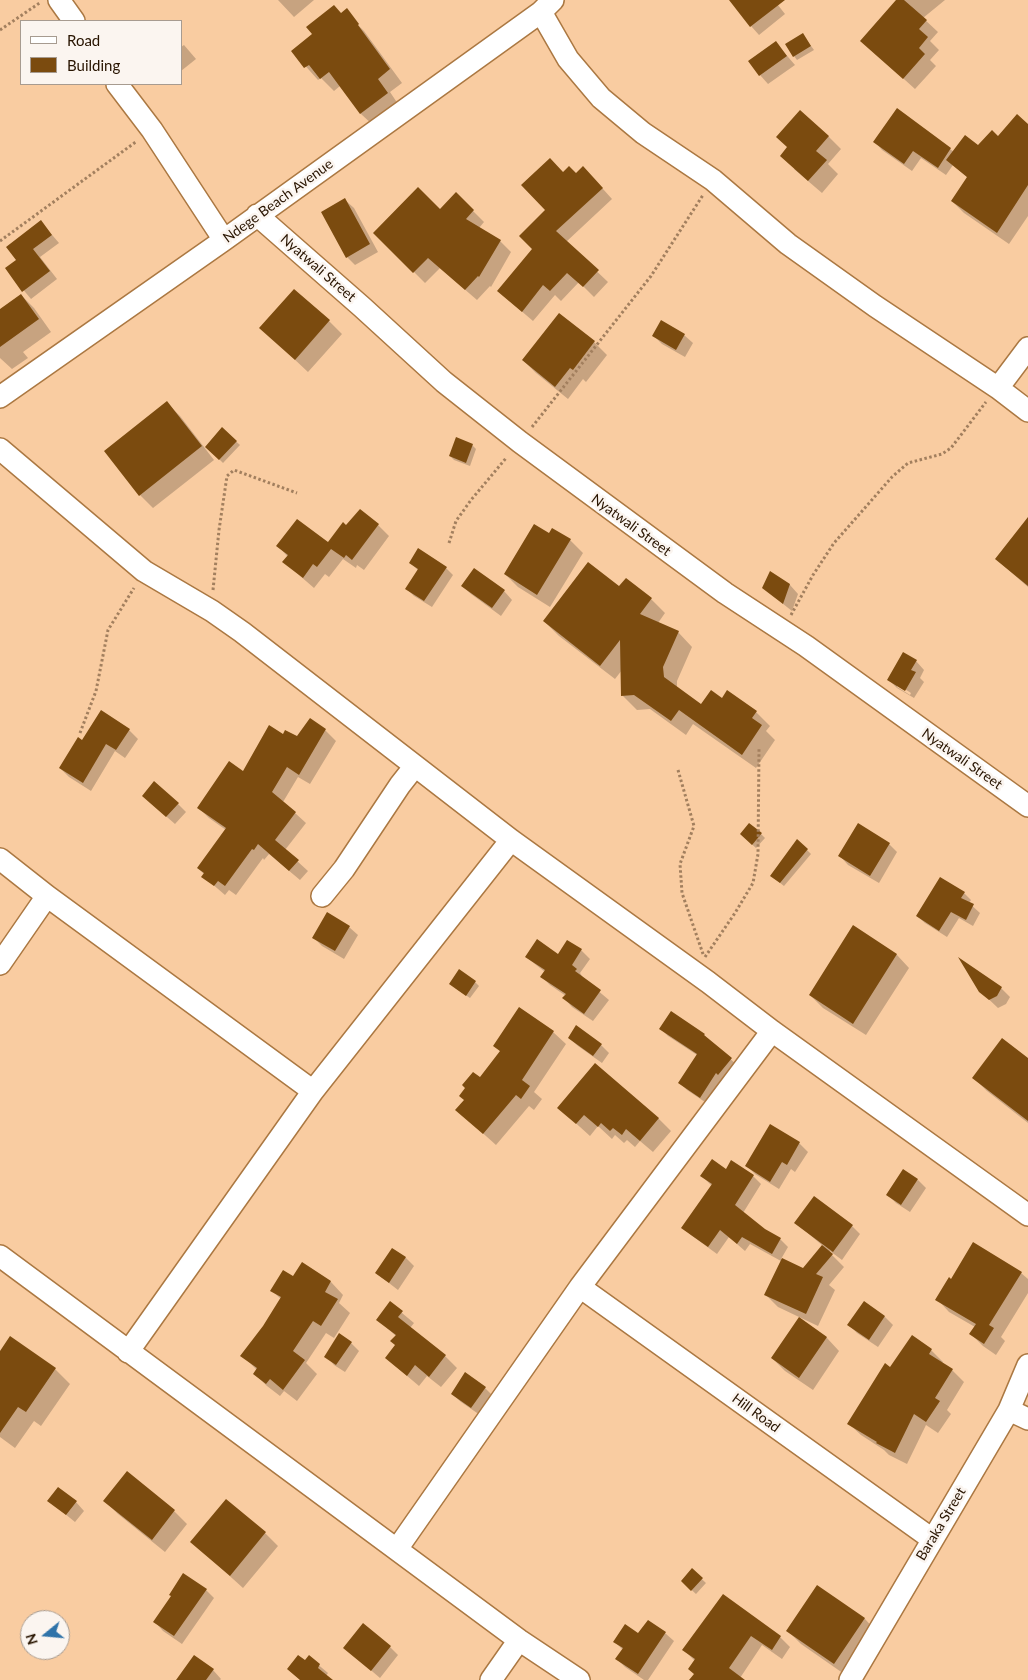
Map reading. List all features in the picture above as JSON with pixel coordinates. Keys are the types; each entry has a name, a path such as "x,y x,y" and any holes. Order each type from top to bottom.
{"street":[{"path":"59,0 73,20"},
{"path":"547,6 568,59 601,98 643,133 713,180 788,244 875,306 998,388 1028,412"},
{"name":"Ndege Beach Avenue","path":"0,397 224,240 547,6"},
{"path":"118,85 152,130 224,240"},
{"name":"Nyatwali Street","path":"257,215 330,278 444,382 520,442 724,593 806,646 1028,806"},
{"path":"998,388 1028,348"},
{"path":"0,450 144,570 212,611 242,632 512,840 708,982 772,1032 1028,1215"},
{"path":"322,896 344,868 415,766"},
{"path":"128,1352 313,1091 512,840"},
{"path":"0,859 47,896 313,1091"},
{"path":"0,964 47,896"},
{"path":"397,1549 580,1287 772,1032"},
{"path":"0,1256 519,1640 579,1680"},
{"name":"Hill Road","path":"580,1287 932,1539"},
{"name":"Baraka Street","path":"859,1678 932,1539 1009,1410 1028,1366"},
{"path":"1009,1410 1028,1419"},
{"path":"491,1680 519,1640"}],"path":[{"path":"0,30 44,0"},
{"path":"0,242 152,130"},
{"path":"449,543 456,521 471,500 520,442 651,276 713,180"},
{"path":"783,631 813,575 834,543 886,484 908,463 942,454 951,448 979,409 998,388"},
{"path":"212,611 219,530 227,476 234,470 297,493"},
{"path":"80,733 98,682 108,630 144,570"},
{"path":"704,958 753,883 758,854 759,749"},
{"path":"678,770 694,826 680,864 682,893 704,958 708,982"}],"building":[{"path":"729,0 785,0 750,27"},
{"path":"896,0 904,0 927,20 919,29 928,37 919,48 925,54 903,79 860,41"},
{"path":"334,5 341,13 347,8 390,69 378,79 388,93 360,114 329,72 320,79 309,65 304,68 291,51 312,34 306,27"},
{"path":"803,33 811,46 793,57 785,44"},
{"path":"776,41 787,56 759,76 748,61"},
{"path":"897,108 951,148 938,168 913,151 904,164 873,142"},
{"path":"800,110 829,136 816,151 827,160 808,181 780,156 787,147 776,137"},
{"path":"1017,114 1028,124 1028,185 997,233 951,201 967,177 946,160 965,135 978,145 992,130 998,136"},
{"path":"550,158 563,172 569,166 576,173 583,166 603,188 556,231 599,270 583,287 567,273 550,291 543,285 522,312 497,291 532,249 519,236 545,210 521,185"},
{"path":"418,187 440,209 456,192 474,210 466,219 501,240 479,277 465,290 428,258 413,273 373,233"},
{"path":"345,198 370,244 346,258 321,212"},
{"path":"41,220 52,235 33,249 50,271 22,292 5,268 16,260 6,247"},
{"path":"294,289 330,320 295,360 259,328"},
{"path":"21,294 39,319 0,347 0,309"},
{"path":"559,313 595,341 573,370 570,368 555,387 522,360"},
{"path":"661,320 685,334 676,350 652,336"},
{"path":"167,401 202,446 139,496 104,451"},
{"path":"222,427 237,441 219,460 205,447"},
{"path":"456,437 473,444 466,463 449,456"},
{"path":"360,509 379,524 352,560 346,555 344,558 331,549 317,567 313,564 303,578 282,562 288,555 276,546 297,519 328,542 343,522 346,525"},
{"path":"1028,517 1028,586 995,559"},
{"path":"534,524 549,533 552,528 571,539 537,595 504,574"},
{"path":"418,548 447,567 424,601 405,589 418,569 409,563"},
{"path":"588,562 619,586 626,578 652,598 640,614 679,631 663,667 664,677 701,704 711,690 722,698 727,690 757,711 752,718 762,725 742,755 679,710 671,721 634,695 621,696 620,640 600,666 543,621"},
{"path":"474,568 505,590 492,608 461,586"},
{"path":"770,571 790,584 783,604 762,588"},
{"path":"903,652 917,660 911,670 916,672 905,691 887,680"},
{"path":"101,710 130,729 116,750 106,744 83,783 59,768 78,737 82,740"},
{"path":"310,718 326,729 299,775 287,767 272,792 296,812 275,840 299,860 289,871 258,844 254,850 252,849 225,886 218,881 214,886 201,877 204,873 197,868 226,828 197,808 229,761 243,771 269,725 283,734 285,730 297,736"},
{"path":"154,781 179,803 166,817 142,796"},
{"path":"749,823 762,833 752,845 740,834"},
{"path":"858,823 890,843 870,876 838,856"},
{"path":"797,839 808,849 780,883 770,876"},
{"path":"940,877 965,892 961,898 974,904 966,920 951,912 939,931 916,916"},
{"path":"327,912 350,926 335,951 312,938"},
{"path":"853,925 897,954 853,1024 809,995"},
{"path":"537,939 558,954 567,940 582,949 572,965 577,969 575,971 601,990 584,1014 562,998 566,994 540,977 545,970 525,957"},
{"path":"958,957 1002,987 997,996 989,1000 979,992"},
{"path":"459,969 476,981 466,996 449,984"},
{"path":"519,1007 554,1031 522,1080 530,1086 521,1099 516,1095 483,1134 455,1110 464,1100 459,1096 465,1088 462,1085 473,1072 480,1077 500,1051 493,1046"},
{"path":"671,1011 705,1034 732,1058 718,1075 716,1073 700,1098 678,1083 697,1054 659,1029"},
{"path":"576,1025 602,1044 593,1056 568,1038"},
{"path":"1002,1038 1028,1058 1028,1121 972,1078"},
{"path":"595,1063 659,1118 640,1141 626,1129 622,1135 613,1128 610,1131 601,1123 598,1127 584,1115 576,1124 557,1108"},
{"path":"770,1124 800,1142 787,1165 782,1162 770,1182 745,1166"},
{"path":"712,1159 726,1169 731,1160 754,1175 735,1205 765,1229 781,1238 772,1254 742,1237 737,1244 720,1230 708,1247 681,1228 712,1184 700,1176"},
{"path":"903,1169 918,1179 901,1205 886,1195"},
{"path":"814,1196 853,1225 833,1252 794,1223"},
{"path":"973,1242 1022,1272 989,1325 994,1328 984,1344 969,1334 976,1324 935,1300 949,1277 951,1279"},
{"path":"822,1245 833,1254 816,1274 823,1277 806,1314 764,1295 782,1258 803,1268"},
{"path":"392,1248 406,1257 389,1283 375,1273"},
{"path":"302,1262 331,1281 325,1292 338,1299 321,1326 313,1321 293,1351 305,1360 283,1390 270,1379 266,1384 253,1374 257,1368 240,1356 263,1326 281,1297 270,1291 283,1270 293,1276"},
{"path":"390,1301 403,1311 398,1317 446,1355 429,1377 415,1365 407,1376 385,1358 395,1345 390,1341 396,1335 376,1320"},
{"path":"864,1301 885,1316 869,1340 847,1325"},
{"path":"799,1317 827,1337 799,1378 771,1358"},
{"path":"339,1333 352,1342 336,1365 324,1357"},
{"path":"912,1335 932,1349 929,1354 953,1369 935,1398 940,1401 926,1422 914,1414 895,1453 847,1424 885,1363 890,1367"},
{"path":"10,1336 56,1368 26,1412 18,1407 0,1433 0,1351"},
{"path":"465,1372 486,1387 471,1408 451,1394"},
{"path":"127,1471 175,1510 152,1540 103,1501"},
{"path":"58,1487 77,1501 66,1515 47,1501"},
{"path":"226,1499 266,1532 230,1576 190,1542"},
{"path":"692,1568 703,1578 691,1591 681,1581"},
{"path":"183,1573 207,1589 174,1636 153,1622 171,1596 169,1595"},
{"path":"817,1585 865,1618 834,1664 786,1631"},
{"path":"723,1594 781,1636 772,1650 751,1636 729,1668 745,1680 689,1680 694,1674 688,1669 695,1659 682,1650"},
{"path":"648,1620 666,1632 638,1674 615,1659 623,1648 613,1642 625,1624 638,1633"},
{"path":"363,1623 391,1646 371,1671 343,1648"},
{"path":"194,1655 214,1669 206,1680 176,1680"},
{"path":"298,1655 305,1660 309,1655 320,1664 318,1668 333,1680 300,1680 287,1669"}]}
